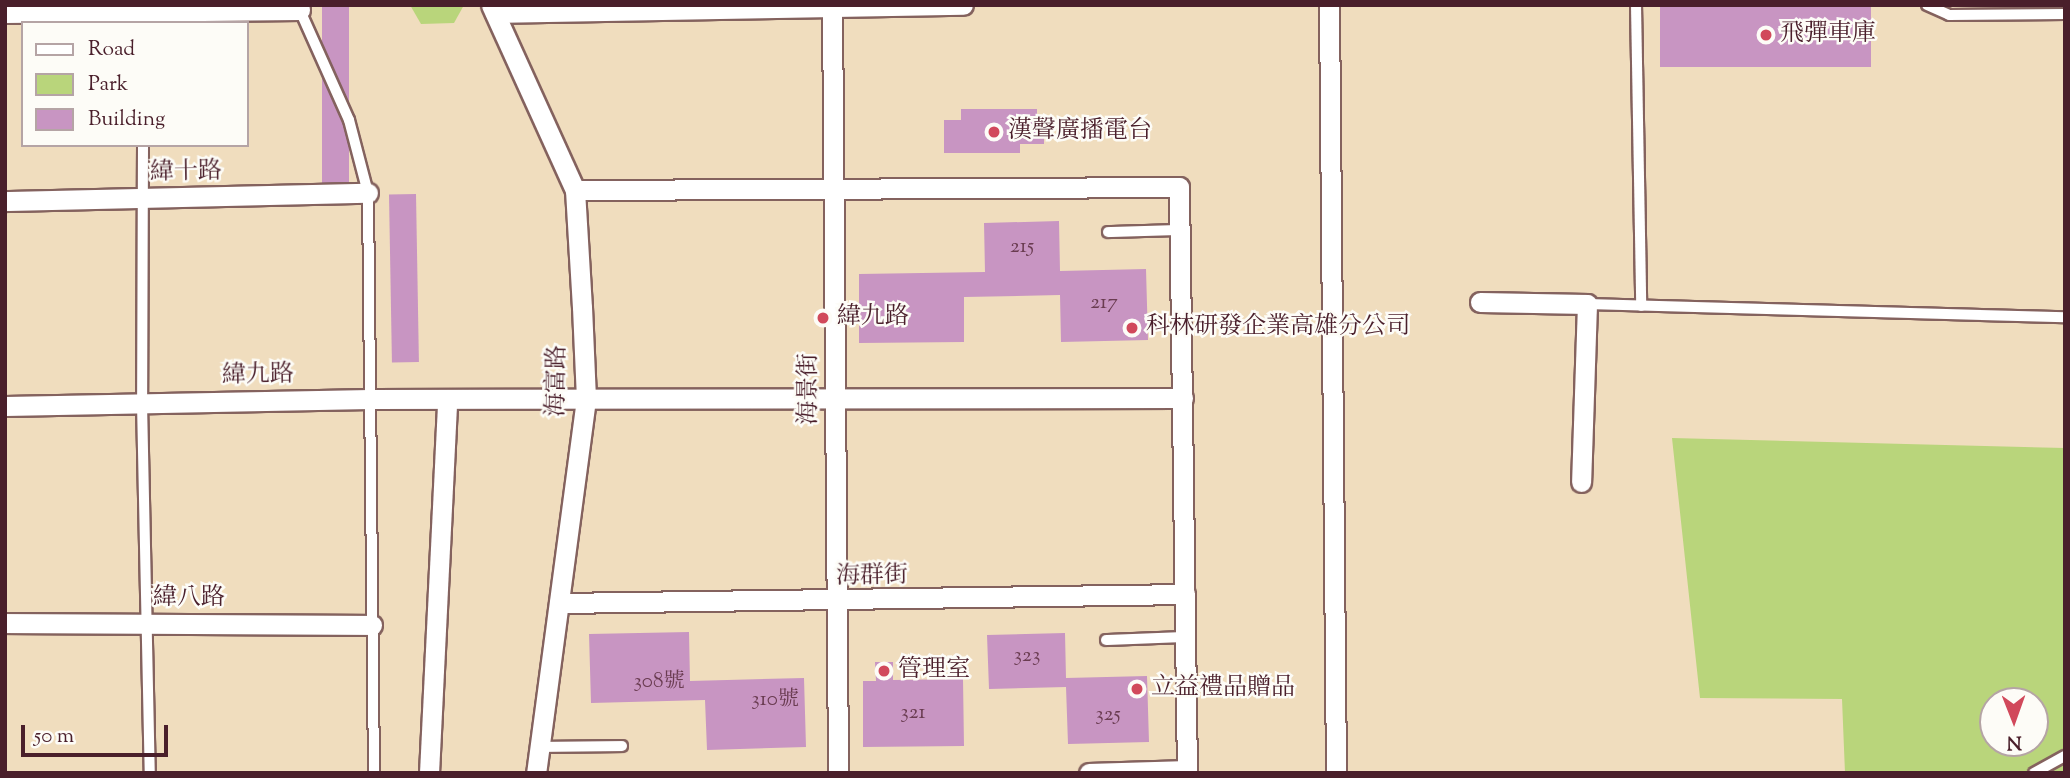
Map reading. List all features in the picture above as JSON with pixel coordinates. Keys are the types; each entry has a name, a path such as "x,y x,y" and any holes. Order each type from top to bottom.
{"street":[{"path":"493,9 962,5"},
{"path":"1329,5 1336,773"},
{"name":"海景街","path":"832,7 838,773"},
{"path":"5,13 140,13 299,8"},
{"name":"海富路","path":"493,9 575,190 586,399 536,773"},
{"path":"575,190 1179,187 1186,772 1090,773"},
{"name":"緯十路","path":"5,201 368,193"},
{"path":"1480,302 1587,304 1581,482"},
{"name":"緯九路","path":"5,406 370,399 1183,398"},
{"path":"429,773 447,399"},
{"name":"海群街","path":"559,603 836,602 1185,594"},
{"name":"緯八路","path":"5,623 372,625"}],"lane":[{"path":"1636,5 1641,306"},
{"path":"1927,5 1949,15 2065,15"},
{"path":"299,8 349,120 368,193 374,773"},
{"path":"143,147 142,402 149,623 150,773"},
{"path":"1108,232 1181,230"},
{"path":"1587,304 2065,317"},
{"path":"1106,640 1185,637"},
{"path":"540,747 622,746"},
{"path":"2034,773 2065,756"}],"green space":[{"path":"410,5 464,5 454,23 421,24"},
{"path":"1672,438 2065,448 2065,773 1845,773 1842,699 1700,698"}],"building":[{"path":"322,5 349,5 349,190 322,190"},
{"name":"飛彈車庫","path":"1660,5 1871,5 1871,67 1660,67"},
{"name":"漢聲廣播電台","path":"961,109 1037,109 1037,119 1044,120 1044,144 1020,144 1020,153 944,153 944,120 961,120"},
{"path":"389,194 416,194 419,362 392,362"},
{"path":"1059,221 1060,271 1146,269 1148,340 1061,342 1060,295 964,297 964,342 859,343 859,274 985,272 984,223"},
{"path":"689,632 690,681 804,678 806,747 707,750 705,700 591,703 589,634"},
{"path":"1065,633 1066,678 1147,676 1149,742 1068,744 1066,687 989,689 987,635"},
{"path":"875,662 893,662 893,680 963,679 964,746 863,747 863,681 876,681"}],"place":[{"name":"飛彈車庫","path":"1766,35"},
{"name":"漢聲廣播電台","path":"994,132"},
{"name":"緯九路","path":"823,318"},
{"name":"科林研發企業高雄分公司","path":"1132,328"},
{"name":"管理室","path":"884,671"},
{"name":"立益禮品贈品","path":"1137,689"}]}
